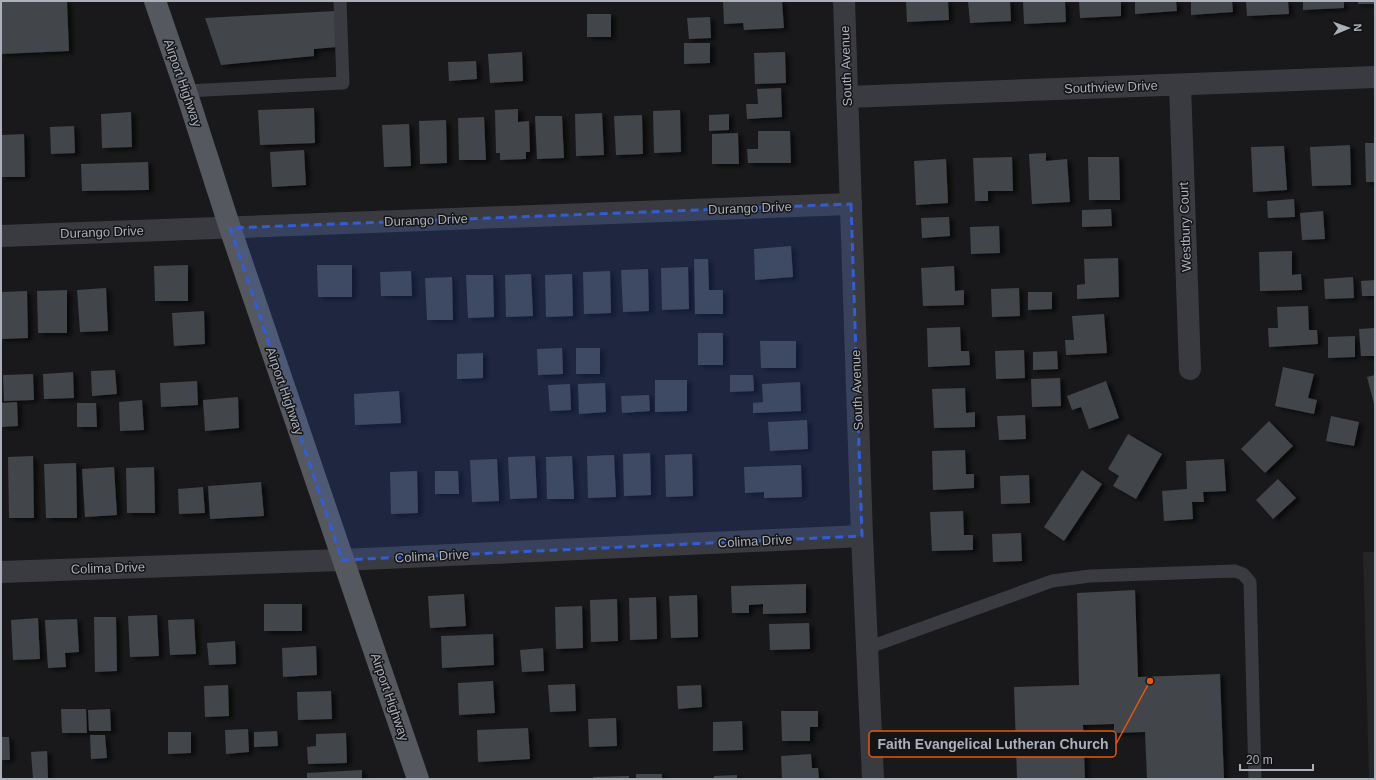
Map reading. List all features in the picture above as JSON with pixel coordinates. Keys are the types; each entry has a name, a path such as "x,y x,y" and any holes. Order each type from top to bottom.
{"main road":[{"name":"Airport Highway","path":"155,1 342,560 418,779"}],"street":[{"name":"South Avenue","path":"844,1 862,536 873,779"},
{"name":"Southview Drive","path":"847,97 1375,77"},
{"name":"Westbury Court","path":"1180,85 1190,369"},
{"name":"Durango Drive","path":"1,236 851,204"},
{"name":"Colima Drive","path":"1,572 342,560 862,536"}],"lane":[{"path":"186,91 343,84 340,1"},
{"path":"867,648 1052,581 1090,576 1235,571 1243,574 1250,582 1255,779"}],"highlighted area":[{"path":"851,204 862,536 342,560 230,228"}],"shaded area":[{"path":"1363,552 1375,552 1375,779 1369,779"}],"building":[{"path":"1,1 67,1 69,51 1,54"},
{"path":"723,1 782,1 784,28 744,30 743,23 724,24"},
{"path":"906,1 948,1 949,20 907,22"},
{"path":"968,1 1010,1 1011,21 970,23"},
{"path":"1023,1 1065,1 1066,22 1024,24"},
{"path":"1079,1 1121,1 1121,16 1080,18"},
{"path":"1135,1 1176,1 1177,11 1135,14"},
{"path":"1191,1 1232,1 1233,12 1191,15"},
{"path":"1246,1 1288,1 1289,14 1247,16"},
{"path":"1303,1 1344,1 1344,8 1303,10"},
{"path":"1358,1 1375,1 1375,4 1358,4"},
{"path":"335,11 337,47 314,49 314,56 221,65 205,18"},
{"path":"587,14 611,14 611,37 587,37"},
{"path":"710,17 711,38 689,39 687,18"},
{"path":"684,43 710,43 710,63 684,64"},
{"path":"522,52 523,81 490,83 488,54"},
{"path":"785,52 786,83 755,84 754,53"},
{"path":"476,61 477,79 449,81 448,62"},
{"path":"781,88 782,117 747,119 746,104 758,104 757,89"},
{"path":"314,108 315,143 260,145 258,110"},
{"path":"518,109 518,122 529,121 530,152 526,152 526,159 500,160 500,153 496,153 495,110"},
{"path":"680,110 681,152 654,153 653,111"},
{"path":"131,112 132,147 102,148 101,114"},
{"path":"602,113 604,155 576,156 575,114"},
{"path":"729,114 729,130 709,131 709,115"},
{"path":"642,115 643,154 616,155 614,116"},
{"path":"535,116 562,116 564,158 537,159"},
{"path":"484,117 486,160 459,160 458,118"},
{"path":"446,120 447,163 420,164 419,121"},
{"path":"409,124 411,166 384,167 382,125"},
{"path":"74,126 75,153 51,154 50,127"},
{"path":"758,131 790,131 791,163 748,163 747,149 758,149"},
{"path":"738,133 739,164 712,164 712,134"},
{"path":"24,134 25,177 1,177 1,135"},
{"path":"1365,143 1375,143 1375,182 1366,182"},
{"path":"1350,145 1351,185 1312,186 1310,147"},
{"path":"1284,146 1287,190 1253,192 1251,147"},
{"path":"304,150 306,185 272,187 270,152"},
{"path":"1046,153 1046,161 1067,159 1070,202 1032,204 1029,154"},
{"path":"1012,157 1013,191 988,191 988,201 975,201 973,158"},
{"path":"1088,157 1119,157 1120,200 1089,200"},
{"path":"946,159 948,203 916,205 914,161"},
{"path":"148,162 149,190 82,191 81,164"},
{"path":"1294,199 1295,217 1268,218 1267,201"},
{"path":"1111,209 1112,226 1082,227 1082,210"},
{"path":"1323,211 1325,239 1302,240 1300,213"},
{"path":"949,217 950,236 922,238 921,218"},
{"path":"999,226 1000,253 971,254 970,227"},
{"path":"791,246 793,277 755,280 754,249"},
{"path":"1292,251 1292,275 1301,274 1302,290 1260,291 1259,252"},
{"path":"1118,258 1119,297 1077,299 1077,285 1085,284 1084,259"},
{"path":"694,259 708,259 709,290 723,290 723,314 695,314"},
{"path":"188,265 188,301 155,301 154,266"},
{"path":"317,265 352,265 352,297 318,297"},
{"path":"954,266 955,291 964,290 964,305 923,306 921,268"},
{"path":"688,267 689,309 662,310 661,268"},
{"path":"648,269 649,311 623,312 621,270"},
{"path":"411,271 412,296 381,296 380,272"},
{"path":"610,271 611,313 584,314 583,272"},
{"path":"531,274 533,316 506,317 505,275"},
{"path":"572,274 573,316 546,317 545,275"},
{"path":"466,275 493,275 494,317 468,318"},
{"path":"452,277 453,320 427,320 425,278"},
{"path":"1353,277 1354,298 1325,299 1324,279"},
{"path":"1375,280 1375,296 1362,296 1361,281"},
{"path":"106,288 108,331 80,332 77,290"},
{"path":"1019,288 1020,316 992,317 991,289"},
{"path":"67,290 67,333 38,333 37,291"},
{"path":"27,291 28,338 1,339 1,292"},
{"path":"1028,292 1052,292 1052,309 1028,310"},
{"path":"1308,306 1309,330 1317,330 1318,344 1269,347 1268,328 1278,328 1277,307"},
{"path":"204,311 205,344 174,346 172,313"},
{"path":"1104,314 1107,353 1066,355 1065,340 1074,340 1072,316"},
{"path":"960,327 961,351 969,351 970,365 928,367 927,328"},
{"path":"1375,328 1375,356 1361,356 1359,329"},
{"path":"698,333 723,333 723,365 698,365"},
{"path":"1355,336 1355,357 1328,358 1328,337"},
{"path":"760,341 796,341 796,368 761,368"},
{"path":"562,348 563,374 538,375 537,349"},
{"path":"576,348 600,348 600,374 576,374"},
{"path":"1024,350 1025,378 996,379 995,351"},
{"path":"1057,351 1058,369 1033,370 1033,352"},
{"path":"483,353 483,378 457,379 457,354"},
{"path":"1283,367 1314,374 1308,398 1317,400 1314,414 1275,406"},
{"path":"115,370 117,394 92,396 91,371"},
{"path":"73,372 74,398 44,399 43,374"},
{"path":"33,374 34,400 4,401 3,375"},
{"path":"730,375 753,375 754,391 730,392"},
{"path":"1375,375 1375,404 1374,404 1367,377"},
{"path":"1060,378 1061,406 1032,407 1031,379"},
{"path":"655,380 687,380 687,411 655,412"},
{"path":"197,381 198,405 161,407 160,383"},
{"path":"1106,381 1119,418 1089,429 1081,407 1072,410 1067,396"},
{"path":"800,382 801,411 753,413 753,403 763,402 762,384"},
{"path":"605,383 606,412 579,414 578,384"},
{"path":"570,384 571,410 550,411 548,385"},
{"path":"965,388 966,413 975,412 975,427 934,428 932,389"},
{"path":"399,391 401,423 355,425 354,394"},
{"path":"649,395 650,411 622,413 621,396"},
{"path":"238,397 239,428 205,431 203,400"},
{"path":"142,400 144,430 120,431 119,402"},
{"path":"17,402 18,426 1,427 1,403"},
{"path":"77,403 96,403 97,427 77,427"},
{"path":"1025,415 1026,439 999,440 997,416"},
{"path":"1331,416 1359,422 1354,446 1326,441"},
{"path":"807,420 808,449 770,451 768,422"},
{"path":"1269,421 1293,446 1265,473 1241,449"},
{"path":"1128,434 1162,454 1136,499 1113,486 1119,476 1108,469"},
{"path":"965,450 966,474 974,474 974,488 933,490 932,451"},
{"path":"650,453 651,495 624,496 623,454"},
{"path":"692,454 693,496 666,497 665,455"},
{"path":"614,455 616,497 588,498 587,456"},
{"path":"33,456 34,518 9,518 8,457"},
{"path":"535,456 537,498 510,499 508,457"},
{"path":"572,456 574,499 547,499 546,457"},
{"path":"497,459 499,501 472,502 470,460"},
{"path":"1224,459 1226,491 1203,492 1204,502 1192,502 1193,519 1164,521 1162,491 1187,489 1186,461"},
{"path":"76,463 77,518 46,518 44,464"},
{"path":"801,465 802,497 764,498 764,492 745,493 744,467"},
{"path":"114,467 117,515 85,517 82,469"},
{"path":"154,467 155,513 127,513 126,468"},
{"path":"1082,470 1102,484 1064,541 1044,527"},
{"path":"417,471 418,513 391,514 390,472"},
{"path":"435,471 458,471 459,494 435,494"},
{"path":"1029,475 1030,503 1001,504 1000,476"},
{"path":"1278,479 1296,498 1273,519 1256,500"},
{"path":"261,482 264,516 210,519 208,486"},
{"path":"203,487 205,513 179,514 178,489"},
{"path":"963,511 964,535 973,535 973,550 932,551 930,512"},
{"path":"1021,533 1022,561 993,562 992,534"},
{"path":"806,584 806,613 763,614 763,604 749,605 749,613 732,613 731,586"},
{"path":"1135,590 1138,677 1220,674 1224,779 1147,779 1145,732 1114,733 1114,724 1083,725 1085,779 1017,779 1014,687 1079,685 1077,593"},
{"path":"464,594 466,626 430,628 428,596"},
{"path":"697,595 698,637 671,638 669,596"},
{"path":"656,597 657,639 630,640 629,598"},
{"path":"617,599 618,641 591,642 590,600"},
{"path":"264,604 302,604 302,631 264,631"},
{"path":"582,606 583,648 556,649 555,607"},
{"path":"157,615 159,656 130,657 128,616"},
{"path":"94,617 116,617 117,671 95,672"},
{"path":"38,618 40,659 13,660 11,620"},
{"path":"77,619 79,652 65,653 66,667 48,668 45,620"},
{"path":"194,619 196,654 170,655 168,620"},
{"path":"809,623 810,649 770,650 769,624"},
{"path":"493,634 494,665 442,668 441,636"},
{"path":"235,641 236,664 209,665 207,643"},
{"path":"316,646 317,675 283,677 282,648"},
{"path":"543,648 544,671 522,672 520,650"},
{"path":"493,681 495,713 459,715 458,683"},
{"path":"575,684 576,711 550,712 548,685"},
{"path":"228,685 229,716 205,717 204,686"},
{"path":"701,685 702,707 678,709 677,686"},
{"path":"331,691 332,719 298,720 297,692"},
{"path":"61,709 86,709 87,733 62,733"},
{"path":"110,709 111,731 89,731 88,710"},
{"path":"781,711 818,711 818,727 810,727 810,741 782,741"},
{"path":"616,718 617,746 589,747 588,719"},
{"path":"742,721 743,750 713,751 713,722"},
{"path":"528,728 530,759 478,762 477,730"},
{"path":"248,729 249,752 226,754 225,730"},
{"path":"277,731 278,746 254,747 254,732"},
{"path":"168,732 191,732 191,753 168,754"},
{"path":"346,733 347,763 308,764 307,747 316,746 316,734"},
{"path":"90,735 105,735 107,758 91,759"},
{"path":"1,737 9,737 10,760 1,760"},
{"path":"47,751 48,778 33,779 31,752"},
{"path":"811,754 812,768 818,768 819,779 782,779 781,756"},
{"path":"362,770 362,779 307,779 307,773"},
{"path":"636,774 662,774 662,779 636,779"},
{"path":"737,775 737,779 714,779 714,776"},
{"path":"629,776 629,779 593,779 593,777"}],"place":[{"name":"Faith Evangelical Lutheran Church","path":"1150,681"}]}
